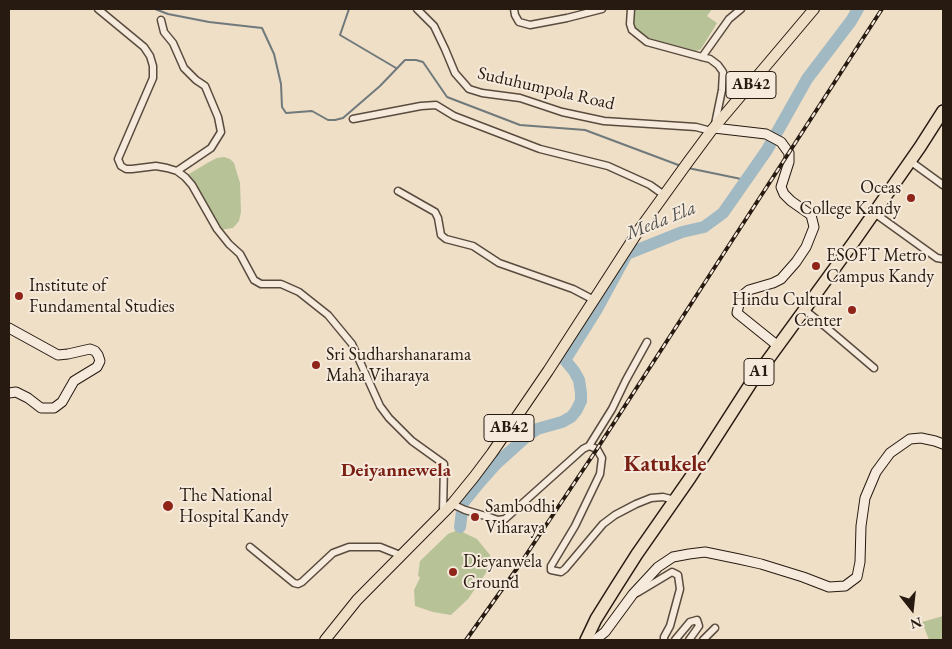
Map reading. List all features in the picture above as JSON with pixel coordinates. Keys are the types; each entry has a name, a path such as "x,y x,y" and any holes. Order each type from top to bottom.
{"highway":[{"name":"A1","path":"586,640 616,587 690,478 751,383 853,243 943,111"}],"main road":[{"name":"AB42","path":"325,640 352,605 400,555 455,505 548,371 639,230 688,162 814,9"}],"street":[{"path":"98,9 144,46 153,66 153,78 118,159 121,166 126,169 156,166 177,171 192,185 217,229 240,254 254,280 261,284 281,284 299,292 328,315 352,344 380,406 389,418 412,441 444,464 444,513"},
{"name":"Suduhumpola Road","path":"417,9 434,26 446,48 455,73 469,89 482,93 520,98 562,112 604,121 696,127 713,130"},
{"path":"514,9 519,22 530,25 602,9"},
{"path":"631,9 630,24 632,30 647,42 702,56 718,65 722,72 722,90 713,130 769,135 781,142 789,153 789,162 782,187 784,194 811,215 814,227 806,247 786,274 781,279 749,290 743,295 737,313 778,346"},
{"path":"702,56 729,19 741,9"},
{"path":"161,20 164,32 173,43 184,68 205,86 218,117 221,132 211,148 177,171"},
{"path":"352,119 436,105 454,116 540,149 608,166 665,194"},
{"path":"910,161 943,185"},
{"path":"398,191 435,212 441,235 446,239 473,246 499,263 573,289 594,300"},
{"path":"873,212 937,258 943,259"},
{"path":"805,310 874,368"},
{"path":"9,328 58,355 90,349 95,350 100,361 97,367 74,381 62,402 54,408 41,408 16,392 9,393"},
{"path":"455,505 498,520 505,519 583,449 589,446 612,409 647,342"},
{"path":"595,640 605,632 633,594 658,567 673,557 706,552 761,564 829,587 845,586 856,577 860,562 860,526 864,498 876,472 890,453 910,439 921,438 943,444"},
{"path":"589,446 598,448 602,458 600,474 575,526 551,566 551,570 561,572 565,569 603,524 615,515 651,498 662,497 675,500"},
{"path":"250,548 294,583 298,584 333,553 348,547 380,547 400,555"},
{"path":"633,594 672,572 678,575 680,589 670,626 664,640"},
{"path":"675,640 690,622 697,620 699,626 689,640"},
{"path":"703,640 714,628"}],"green space":[{"path":"630,9 712,9 707,16 717,23 701,49 696,51 641,36 633,29"},
{"path":"224,157 234,163 240,183 241,212 239,221 233,228 220,230 190,180 189,174 217,158"},
{"name":"Dieyanwela Ground","path":"458,530 477,539 490,555 488,570 468,599 451,615 415,606 414,590 420,578 418,575 420,561 448,534"},
{"path":"943,616 943,640 929,640 922,622"}],"waterway":[{"path":"155,9 168,14 209,22 262,28 274,54 281,84 282,107 286,113 312,111 328,120 343,118 380,86 405,60 416,60 423,62 447,97 520,125 585,130 681,166"},
{"path":"349,9 340,35 396,68"},
{"name":"Meda Ela","path":"460,527 463,503 496,464 537,429 562,422 571,417 576,411 581,401 579,380 565,360 597,309 627,254 682,232 704,227 723,213 767,150 807,79 858,9"},
{"path":"688,168 746,180"}],"railway":[{"path":"466,640 518,567 597,449 882,9"}],"place":[{"name":"Oceas College Kandy","path":"911,198"},
{"name":"ESOFT Metro Campus Kandy","path":"816,266"},
{"name":"Institute of Fundamental Studies","path":"19,296"},
{"name":"Hindu Cultural Center","path":"852,310"},
{"name":"Sri Sudharshanarama Maha Viharaya","path":"316,365"},
{"name":"The National Hospital Kandy","path":"168,506"},
{"name":"Sambodhi Viharaya","path":"475,517"},
{"name":"Dieyanwela Ground","path":"453,572"}],"district":[{"name":"Katukele","path":"665,465"},
{"name":"Deiyannewela","path":"396,471"}]}
